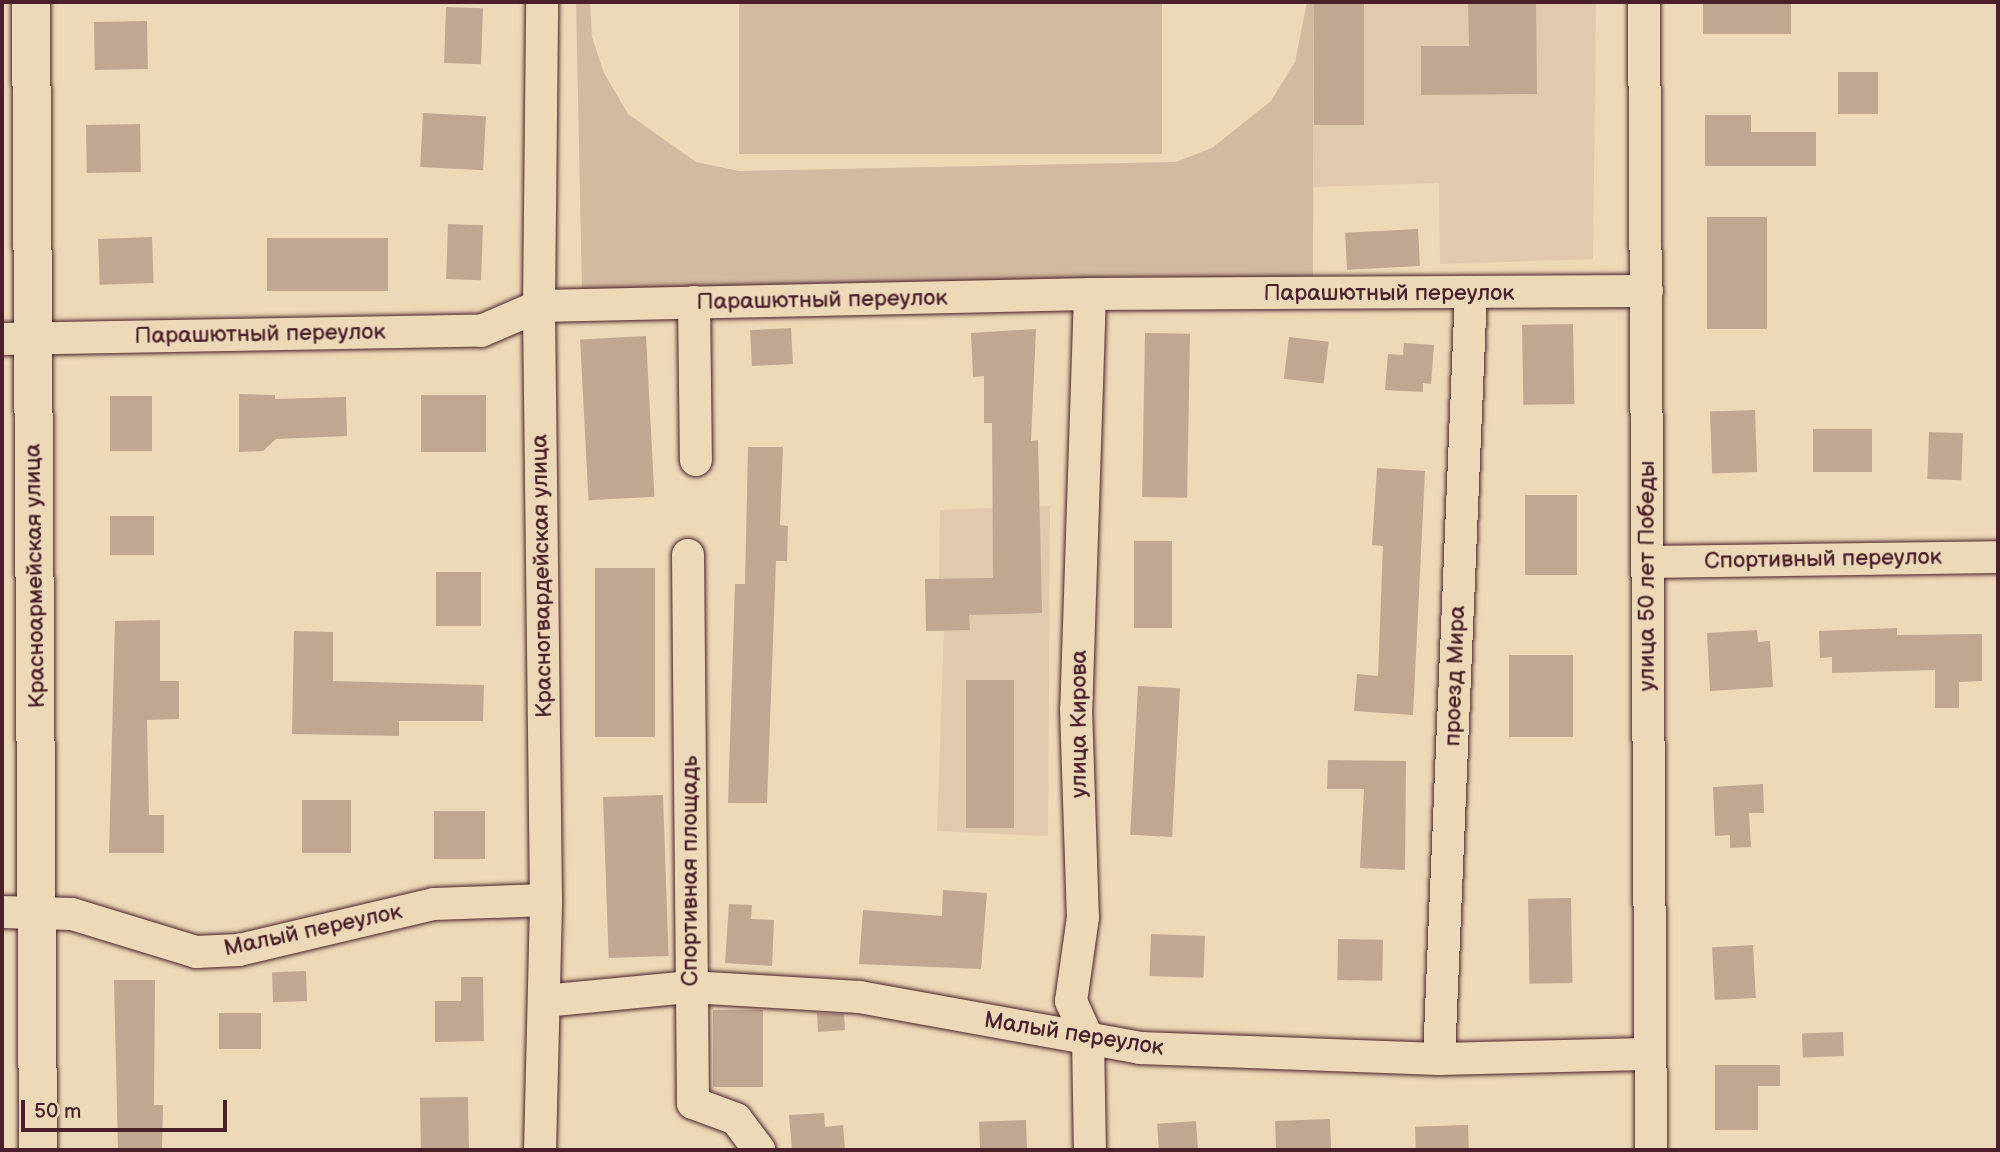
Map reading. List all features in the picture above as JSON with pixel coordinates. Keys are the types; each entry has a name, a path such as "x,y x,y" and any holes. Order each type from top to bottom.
{"main road":[{"name":"Красноармейская улица","path":"31,2 17,338 40,912 38,1150"}],"street":[{"name":"Красногвардейская улица","path":"540,1150 546,900 539,306 542,2"},
{"name":"улица 50 лет Победы","path":"1644,2 1648,1054 1651,1150"},
{"name":"Парашютный переулок","path":"17,338 481,331 539,306 1090,294 1647,291"},
{"name":"проезд Мира","path":"1439,1059 1471,293"},
{"name":"улица Кирова","path":"1090,294 1076,709 1083,917 1070,1001 1088,1039 1090,1150"},
{"path":"694,302 696,460"},
{"name":"Спортивная площадь","path":"688,555 693,1103 736,1119 759,1150"},
{"name":"Спортивный переулок","path":"1647,562 1998,556"},
{"name":"Малый переулок","path":"2,912 72,914 196,952 239,950 433,904 546,900"},
{"name":"Малый переулок","path":"544,1001 690,987 860,997 1140,1048 1439,1059 1648,1054"}],"shaded area":[{"path":"576,2 590,2 592,37 604,73 628,114 696,162 739,171 1176,162 1212,148 1271,101 1295,62 1307,2 1314,2 1313,276 582,291"},
{"path":"739,2 1162,2 1162,154 739,154"},
{"path":"1314,2 1596,2 1593,259 1440,264 1439,183 1314,187"},
{"path":"1050,506 1048,836 937,831 944,631 926,631 925,579 939,579 940,510"}],"building":[{"path":"1314,2 1364,2 1364,125 1314,125"},
{"path":"1468,2 1536,2 1537,94 1421,95 1421,46 1469,46"},
{"path":"1703,2 1791,2 1791,34 1703,34"},
{"path":"446,7 483,8 481,64 444,63"},
{"path":"147,21 148,69 95,70 94,22"},
{"path":"1838,72 1878,72 1878,114 1838,114"},
{"path":"423,113 486,116 483,170 420,167"},
{"path":"1705,115 1751,115 1751,132 1816,132 1816,166 1705,166"},
{"path":"140,124 141,172 87,173 86,125"},
{"path":"1707,217 1767,217 1767,329 1707,329"},
{"path":"448,224 483,225 481,280 446,279"},
{"path":"1418,229 1420,266 1347,270 1345,233"},
{"path":"152,237 154,283 100,285 98,239"},
{"path":"267,238 388,238 388,291 267,291"},
{"path":"1573,324 1574,404 1523,405 1522,325"},
{"path":"791,328 793,364 752,366 750,330"},
{"path":"1036,329 1031,441 1038,440 1042,613 969,615 970,630 926,631 925,579 993,578 992,423 984,423 984,376 973,377 971,333"},
{"path":"1145,333 1190,334 1187,498 1142,497"},
{"path":"646,336 654,497 589,500 580,339"},
{"path":"1289,337 1329,342 1324,384 1284,379"},
{"path":"1404,343 1434,345 1431,384 1423,383 1423,392 1385,390 1388,354 1403,355"},
{"path":"239,394 275,395 275,399 346,397 347,436 276,439 263,451 239,452"},
{"path":"421,395 486,395 486,452 421,452"},
{"path":"110,396 152,396 152,451 110,451"},
{"path":"1755,410 1757,472 1712,474 1710,412"},
{"path":"1813,429 1872,429 1872,472 1813,472"},
{"path":"1929,432 1963,433 1961,480 1927,479"},
{"path":"748,447 783,447 780,525 788,526 787,561 776,561 767,803 728,803 735,584 745,584"},
{"path":"1377,468 1425,471 1413,715 1354,711 1357,674 1378,676 1383,546 1372,545"},
{"path":"1525,495 1577,495 1577,575 1525,575"},
{"path":"110,516 154,516 154,555 110,555"},
{"path":"1134,541 1172,541 1172,628 1134,628"},
{"path":"595,568 655,568 655,737 595,737"},
{"path":"436,572 481,572 481,626 436,626"},
{"path":"160,620 160,681 179,681 179,719 147,720 149,815 164,815 164,853 109,853 115,621"},
{"path":"1897,628 1897,635 1982,634 1982,681 1959,682 1959,708 1935,708 1935,670 1832,673 1832,657 1820,658 1819,631"},
{"path":"1757,630 1758,642 1770,641 1773,687 1710,691 1707,633"},
{"path":"294,631 333,632 333,681 484,685 483,721 399,721 399,736 292,734"},
{"path":"1509,655 1573,655 1573,737 1509,737"},
{"path":"966,680 1014,680 1014,828 966,828"},
{"path":"1138,686 1180,688 1172,837 1130,835"},
{"path":"1328,760 1406,761 1405,870 1360,868 1364,789 1327,789"},
{"path":"1763,784 1764,813 1749,813 1751,847 1730,848 1730,835 1715,836 1713,787"},
{"path":"663,795 669,956 609,958 603,797"},
{"path":"302,800 351,800 351,853 302,853"},
{"path":"434,811 485,811 485,859 434,859"},
{"path":"943,890 987,893 981,969 859,964 863,910 942,916"},
{"path":"1571,898 1572,983 1529,984 1528,899"},
{"path":"729,904 752,905 751,919 774,920 772,966 725,963"},
{"path":"1151,934 1205,936 1204,978 1150,976"},
{"path":"1338,939 1383,940 1382,981 1337,980"},
{"path":"1753,945 1756,998 1715,1000 1712,947"},
{"path":"306,971 307,1001 273,1002 272,972"},
{"path":"461,977 483,977 484,1041 435,1042 435,1001 461,1001"},
{"path":"114,980 155,980 154,1105 163,1105 162,1150 118,1150"},
{"path":"713,1010 763,1010 763,1087 713,1087"},
{"path":"219,1013 261,1013 261,1049 219,1049"},
{"path":"817,1013 844,1014 845,1030 818,1032"},
{"path":"1843,1032 1844,1056 1803,1057 1802,1033"},
{"path":"1715,1065 1780,1065 1780,1086 1758,1086 1758,1130 1715,1130"},
{"path":"468,1097 469,1150 421,1150 420,1098"},
{"path":"824,1113 825,1127 843,1125 845,1150 792,1150 789,1115"},
{"path":"1330,1119 1331,1150 1276,1150 1275,1121"},
{"path":"1026,1120 1027,1150 980,1150 979,1122"},
{"path":"1196,1121 1198,1150 1159,1150 1157,1124"},
{"path":"1468,1125 1469,1150 1416,1150 1415,1127"}]}
